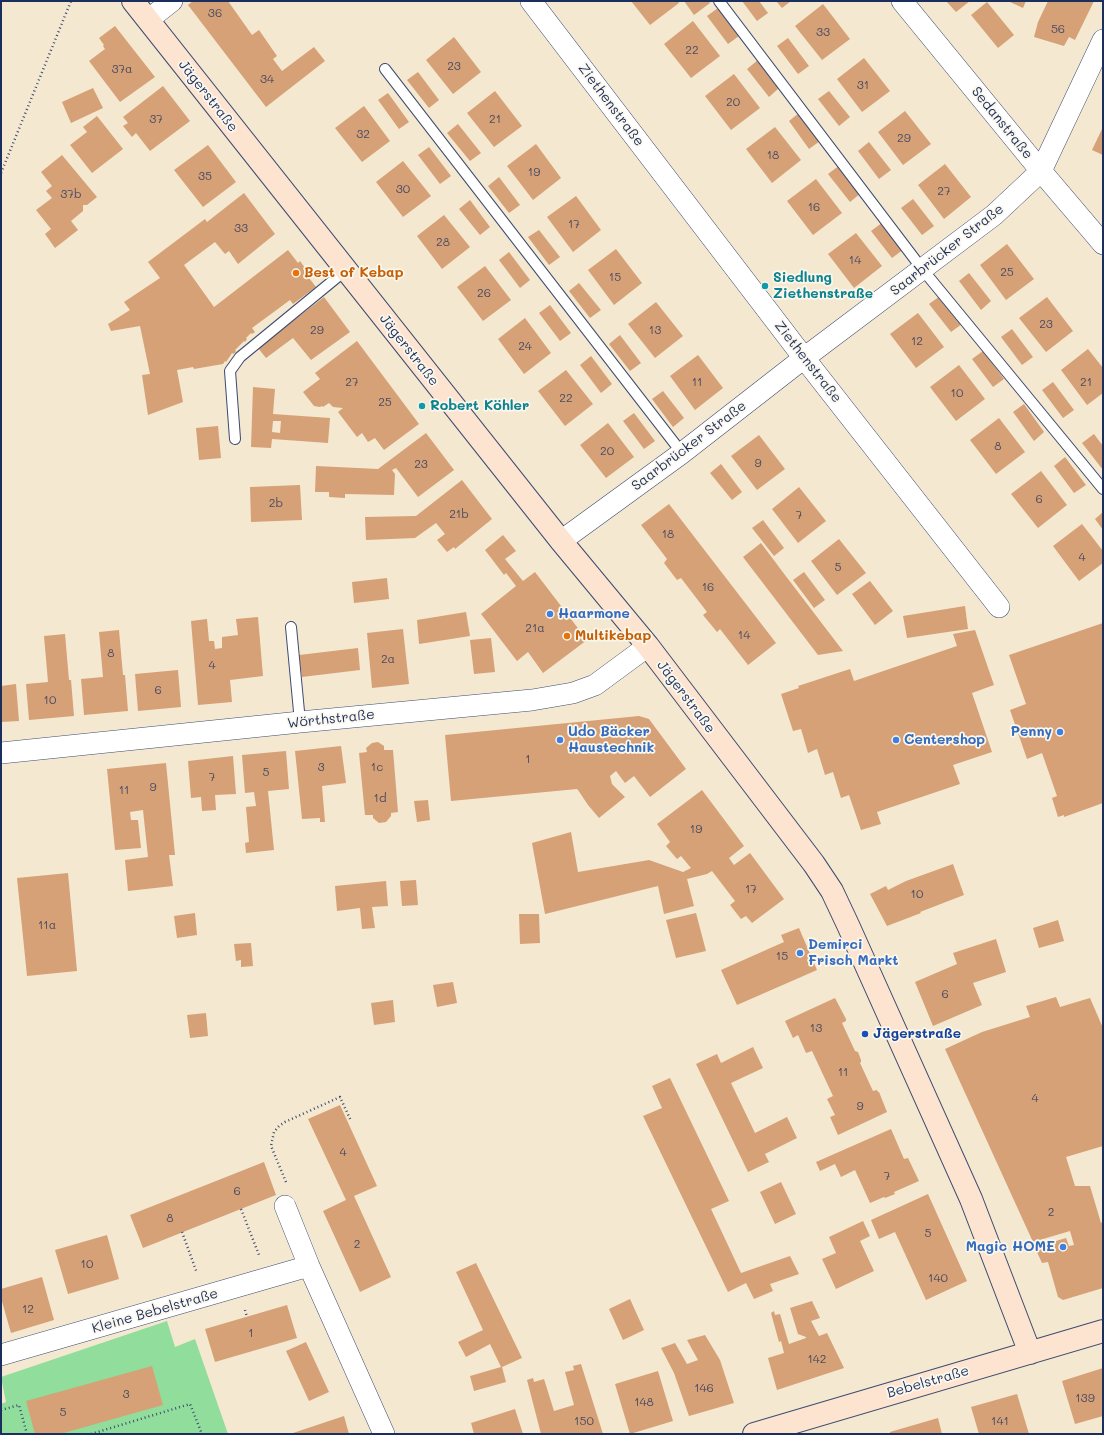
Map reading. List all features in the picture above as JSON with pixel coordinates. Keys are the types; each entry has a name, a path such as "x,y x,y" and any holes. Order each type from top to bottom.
{"street":[{"name":"Jägerstraße","path":"133,1 561,541 648,646 805,852 832,891 971,1199 1030,1353"},
{"path":"148,20 172,1"},
{"name":"Ziethenstraße","path":"531,1 804,358 999,607"},
{"name":"Sedanstraße","path":"902,1 1040,171 1103,244"},
{"name":"Saarbrücker Straße","path":"561,541 682,453 804,358 923,270 994,215 1040,171 1103,40"},
{"name":"Wörthstraße","path":"1,753 532,700 573,693 595,685 648,646"},
{"path":"285,1206 309,1266 384,1434"},
{"name":"Kleine Bebelstraße","path":"1,1355 309,1266"},
{"name":"Bebelstraße","path":"754,1434 1103,1331"}],"lane":[{"path":"719,1 923,270 1103,489"},
{"path":"385,69 682,453"},
{"path":"235,439 230,371 240,357 346,270"},
{"path":"291,627 300,722"}],"path":[{"path":"1,173 71,1"},
{"path":"285,1206 291,1192 271,1146 274,1132 285,1122 340,1097 351,1121"},
{"path":"241,1209 268,1278"},
{"path":"182,1232 204,1296"},
{"path":"91,1434 190,1404 202,1434"},
{"path":"1,1410 19,1405 27,1434"}],"green space":[{"path":"167,1321 175,1347 195,1339 228,1434 1,1434 1,1404 6,1402 1,1377"}],"building":[{"path":"193,1 228,1 252,35 259,30 277,56 273,59 282,71 314,47 325,61 266,107 188,5"},
{"path":"631,1 678,1 679,3 650,25"},
{"path":"684,1 709,1 710,3 694,15"},
{"path":"742,1 759,1 768,13 757,21"},
{"path":"776,1 791,1 782,8"},
{"path":"946,1 970,1 956,12"},
{"path":"1008,1 1026,1 1023,8"},
{"path":"1048,1 1094,1 1075,40 1069,37 1064,46 1034,37 1038,22"},
{"path":"987,2 1014,35 998,48 971,15"},
{"path":"823,4 850,39 822,60 795,26"},
{"path":"718,8 739,36 728,44 707,16"},
{"path":"693,21 720,56 691,78 664,44"},
{"path":"115,26 155,77 120,102 89,61 105,49 99,38"},
{"path":"454,37 481,72 453,94 426,60"},
{"path":"788,38 809,66 798,74 777,46"},
{"path":"864,58 890,91 862,112 837,79"},
{"path":"758,60 779,88 769,97 747,69"},
{"path":"418,72 439,100 429,108 407,80"},
{"path":"734,74 760,108 731,130 705,96"},
{"path":"163,86 190,121 150,151 136,133 132,137 123,126 128,123 123,117"},
{"path":"93,88 103,108 71,123 62,102"},
{"path":"495,91 522,126 494,147 467,113"},
{"path":"829,91 850,117 839,126 818,99"},
{"path":"388,93 409,122 399,129 378,100"},
{"path":"364,106 390,141 362,162 335,128"},
{"path":"905,111 931,144 903,165 878,132"},
{"path":"799,113 820,141 809,149 789,121"},
{"path":"97,116 123,149 92,173 70,145 87,132 83,127"},
{"path":"458,124 481,153 470,161 447,133"},
{"path":"775,127 801,160 772,183 746,149"},
{"path":"1103,127 1103,155 1092,150"},
{"path":"869,142 891,170 879,179 858,151"},
{"path":"536,144 561,178 533,200 507,166"},
{"path":"208,145 236,182 203,207 174,170"},
{"path":"429,147 451,176 440,184 418,155"},
{"path":"62,155 97,197 87,205 83,205 83,211 71,221 78,230 55,248 45,234 51,229 36,210 52,198 46,191 52,186 41,172"},
{"path":"403,161 431,196 403,217 376,182"},
{"path":"945,164 971,197 944,219 918,185"},
{"path":"840,165 861,193 850,202 828,174"},
{"path":"499,177 520,205 509,213 488,186"},
{"path":"816,179 842,213 813,235 787,201"},
{"path":"244,193 275,234 238,264 229,251 225,254 215,242 184,265 214,307 288,250 298,263 300,261 308,272 306,274 316,287 293,304 290,300 252,328 255,332 252,334 251,333 246,338 247,339 245,342 244,341 235,350 236,351 234,354 232,353 223,364 194,369 193,367 177,370 183,402 148,415 142,375 150,374 140,326 111,331 108,324 130,310 124,302 160,278 148,262 205,219 207,222"},
{"path":"576,196 601,230 573,252 547,217"},
{"path":"913,199 934,226 922,235 901,208"},
{"path":"470,200 490,227 480,235 459,209"},
{"path":"444,215 470,247 442,269 417,236"},
{"path":"883,222 904,249 892,258 871,231"},
{"path":"539,230 560,257 549,265 528,237"},
{"path":"856,233 882,266 854,288 828,254"},
{"path":"1007,244 1034,279 1006,300 980,265"},
{"path":"616,249 642,283 614,305 588,270"},
{"path":"509,252 530,280 520,288 499,260"},
{"path":"485,266 511,300 483,321 457,287"},
{"path":"969,273 991,301 981,310 959,281"},
{"path":"579,283 601,310 590,318 569,291"},
{"path":"940,296 962,324 951,332 929,304"},
{"path":"324,297 350,332 311,360 293,338 266,358 258,348"},
{"path":"1047,297 1073,331 1046,352 1019,318"},
{"path":"656,302 683,336 655,358 628,324"},
{"path":"550,305 571,333 560,341 539,313"},
{"path":"918,313 944,347 916,368 890,334"},
{"path":"525,318 551,353 524,374 498,339"},
{"path":"1012,329 1033,357 1022,365 1001,337"},
{"path":"620,335 641,363 630,371 609,344"},
{"path":"357,341 419,424 384,450 375,438 368,442 362,433 357,437 338,412 343,408 333,407 329,403 323,407 314,406 303,392 320,379 315,373"},
{"path":"1088,349 1103,368 1103,393 1087,405 1061,370"},
{"path":"983,351 1004,379 993,387 972,359"},
{"path":"698,355 723,388 695,410 670,376"},
{"path":"591,356 612,384 601,393 580,365"},
{"path":"959,365 985,399 956,421 930,387"},
{"path":"566,370 593,404 565,426 538,391"},
{"path":"1053,382 1074,410 1063,418 1042,390"},
{"path":"253,387 275,389 273,414 330,418 328,443 272,439 271,448 251,447","holes":["273,421 281,421 280,433 272,432"]},
{"path":"663,391 684,418 673,427 652,399"},
{"path":"1024,404 1044,432 1034,441 1013,412"},
{"path":"634,413 655,441 644,449 623,421"},
{"path":"999,418 1025,452 996,474 970,440"},
{"path":"608,423 634,457 606,478 580,445"},
{"path":"218,426 221,458 199,460 196,428"},
{"path":"426,433 454,470 418,497 396,468 392,470 395,474 394,495 345,494 345,498 329,497 329,492 315,492 316,466 378,469"},
{"path":"1094,434 1103,446 1103,470 1082,443"},
{"path":"759,435 785,469 757,490 731,456"},
{"path":"1065,457 1086,485 1074,493 1054,466"},
{"path":"721,464 742,492 732,500 710,473"},
{"path":"1041,471 1067,505 1038,528 1011,494"},
{"path":"462,480 492,519 455,549 454,547 447,552 437,540 445,534 436,523 415,538 366,540 365,517 416,516"},
{"path":"300,485 302,520 251,522 250,487"},
{"path":"799,487 826,521 798,543 772,509"},
{"path":"669,504 776,643 748,665 720,629 717,632 703,615 707,612 681,578 677,580 664,563 667,559 641,525"},
{"path":"1103,512 1103,530 1095,519"},
{"path":"763,520 784,548 774,556 752,528"},
{"path":"1082,524 1103,551 1103,563 1079,581 1053,546"},
{"path":"503,535 516,551 505,559 523,581 535,572 587,640 543,673 528,652 517,661 481,614 516,586 506,573 504,575 485,550"},
{"path":"839,539 866,573 837,595 811,561"},
{"path":"761,543 843,651 818,655 743,557"},
{"path":"804,572 825,600 814,608 793,580"},
{"path":"387,578 389,599 354,603 352,582"},
{"path":"870,581 893,611 875,625 852,594"},
{"path":"965,606 968,629 907,638 903,616"},
{"path":"466,612 470,636 419,644 417,620"},
{"path":"258,617 263,676 230,680 232,702 198,705 191,621 207,619 209,641 214,641 215,649 222,648 222,637 238,635 236,619"},
{"name":"Penny","path":"1103,623 1103,803 1064,817 1064,815 1058,817 1052,798 1057,796 1042,753 1027,759 1010,710 1026,704 1009,655"},
{"path":"403,629 409,684 372,688 367,633"},
{"path":"119,630 128,711 84,715 81,679 103,677 99,632"},
{"name":"Centershop","path":"975,630 994,685 972,693 992,752 953,765 960,784 877,812 881,824 861,830 849,795 841,798 833,772 825,775 817,749 808,753 801,729 793,731 781,694 799,688 798,686 850,669 854,681 957,646 953,634"},
{"path":"65,634 74,716 29,720 26,684 48,682 44,636"},
{"path":"491,638 495,672 474,674 470,640"},
{"path":"358,648 360,670 302,677 299,655"},
{"path":"178,670 181,707 138,711 135,674"},
{"path":"16,684 19,721 1,722 1,686"},
{"path":"639,716 649,719 686,769 650,797 634,776 625,783 616,771 610,776 612,784 625,797 599,818 577,789 451,801 445,735"},
{"path":"378,742 384,746 384,750 393,750 398,812 391,813 391,816 386,822 379,823 373,818 373,815 365,815 359,753 367,752 366,748 372,743"},
{"path":"341,746 346,783 322,786 325,822 320,822 320,818 302,819 295,751"},
{"path":"286,751 289,789 268,791 274,850 246,853 245,843 249,842 246,807 256,806 254,792 245,793 242,755"},
{"path":"233,756 236,794 215,795 216,810 202,811 201,797 191,798 188,761"},
{"path":"166,763 175,855 169,855 173,886 128,891 125,860 148,857 143,810 130,812 131,820 138,820 141,848 115,850 107,769"},
{"path":"702,790 744,846 729,858 734,865 750,853 784,899 752,923 746,916 741,919 730,905 735,901 712,871 707,874 687,879 694,906 664,914 658,886 545,914 532,843 571,832 578,872 649,860 683,872 691,868 681,856 677,859 666,846 670,842 657,824"},
{"path":"428,800 430,820 417,822 414,801"},
{"path":"953,864 964,895 887,926 870,894 886,886 888,890 906,881"},
{"path":"68,873 77,971 27,976 17,878"},
{"path":"416,880 418,905 402,906 400,881"},
{"path":"386,881 388,906 372,907 375,928 362,929 360,908 337,911 335,886"},
{"path":"195,913 197,935 177,938 174,916"},
{"path":"696,913 706,951 676,958 666,920"},
{"path":"519,914 539,914 540,943 520,944"},
{"path":"1058,920 1064,941 1039,948 1033,928"},
{"path":"799,928 817,970 737,1005 721,970 784,942 781,935"},
{"path":"996,939 1006,972 973,983 982,1005 933,1026 915,982 957,964 953,953"},
{"path":"251,943 253,966 241,967 241,960 236,961 234,944"},
{"path":"453,982 457,1003 437,1007 433,985"},
{"path":"1056,997 1060,1007 1090,998 1103,1028 1103,1146 1066,1157 1075,1186 1090,1186 1101,1223 1103,1222 1103,1288 1063,1300 1058,1297 1048,1262 1042,1263 1036,1250 1043,1245 1066,1238 1069,1246 1074,1245 1070,1231 1033,1242 945,1049 982,1032 1030,1017 1026,1006"},
{"path":"835,998 846,1019 846,1021 842,1023 855,1051 858,1052 861,1060 860,1063 873,1091 877,1090 879,1092 887,1112 838,1135 830,1117 835,1115 827,1099 833,1096 812,1051 806,1053 798,1035 793,1038 785,1021"},
{"path":"393,1000 395,1022 374,1025 371,1003"},
{"path":"206,1013 208,1036 190,1038 187,1015"},
{"path":"753,1047 763,1068 731,1083 755,1133 787,1117 797,1138 765,1154 769,1162 748,1172 696,1064 717,1054 721,1063"},
{"path":"670,1078 729,1201 711,1209 741,1273 790,1256 799,1274 770,1284 773,1291 754,1299 746,1283 728,1292 643,1116 662,1108 652,1086"},
{"path":"340,1105 377,1186 354,1196 391,1277 360,1292 323,1211 346,1200 308,1119"},
{"path":"891,1129 904,1159 908,1158 919,1181 894,1192 895,1194 870,1203 855,1170 841,1177 835,1164 820,1171 816,1162"},
{"path":"264,1162 276,1195 143,1248 130,1215"},
{"path":"781,1182 796,1214 775,1224 760,1192"},
{"path":"928,1194 967,1281 926,1300 895,1232 879,1239 871,1220"},
{"path":"863,1221 870,1236 860,1241 874,1271 836,1289 822,1259 836,1253 829,1237"},
{"path":"107,1235 119,1279 68,1294 55,1250"},
{"path":"476,1263 522,1358 502,1367 506,1382 474,1391 470,1376 501,1367 490,1344 466,1357 458,1342 483,1330 456,1272"},
{"path":"42,1277 54,1320 11,1333 1,1298 1,1289"},
{"path":"630,1299 644,1330 623,1340 609,1309"},
{"path":"812,1301 820,1318 811,1321 819,1336 827,1333 844,1368 777,1390 768,1358 784,1353 781,1341 779,1342 771,1313 774,1311 775,1315 780,1314 789,1344 806,1338 798,1334 790,1308"},
{"path":"287,1305 297,1338 215,1362 205,1329"},
{"path":"705,1335 720,1360 734,1403 689,1416 674,1373 661,1348 675,1343 687,1364 698,1360 687,1340"},
{"path":"306,1342 329,1392 309,1401 286,1351"},
{"path":"581,1364 603,1434 541,1434 527,1380 533,1378 534,1382 544,1379 554,1411 574,1405 565,1372 574,1370 573,1366"},
{"path":"152,1366 163,1405 60,1434 35,1434 26,1401"},
{"path":"1103,1368 1103,1416 1075,1424 1062,1381"},
{"path":"658,1371 673,1421 630,1434 615,1384"},
{"path":"1017,1394 1029,1434 979,1434 971,1407"},
{"path":"515,1409 523,1434 474,1434 471,1423"},
{"path":"344,1416 349,1434 290,1434"},
{"path":"938,1418 942,1434 890,1434 890,1432"}],"place":[{"name":"Best of Kebap","path":"296,273"},
{"name":"Siedlung Ziethenstraße","path":"765,286"},
{"name":"Robert Köhler","path":"422,406"},
{"name":"Haarmone","path":"550,614"},
{"name":"Multikebap","path":"567,636"},
{"name":"Penny","path":"1060,732"},
{"name":"Udo Bäcker Haustechnik","path":"560,740"},
{"name":"Centershop","path":"896,740"},
{"name":"Demirci Frisch Markt","path":"800,953"},
{"name":"Jägerstraße","path":"865,1034"},
{"name":"Magic HOME","path":"1063,1247"}]}
